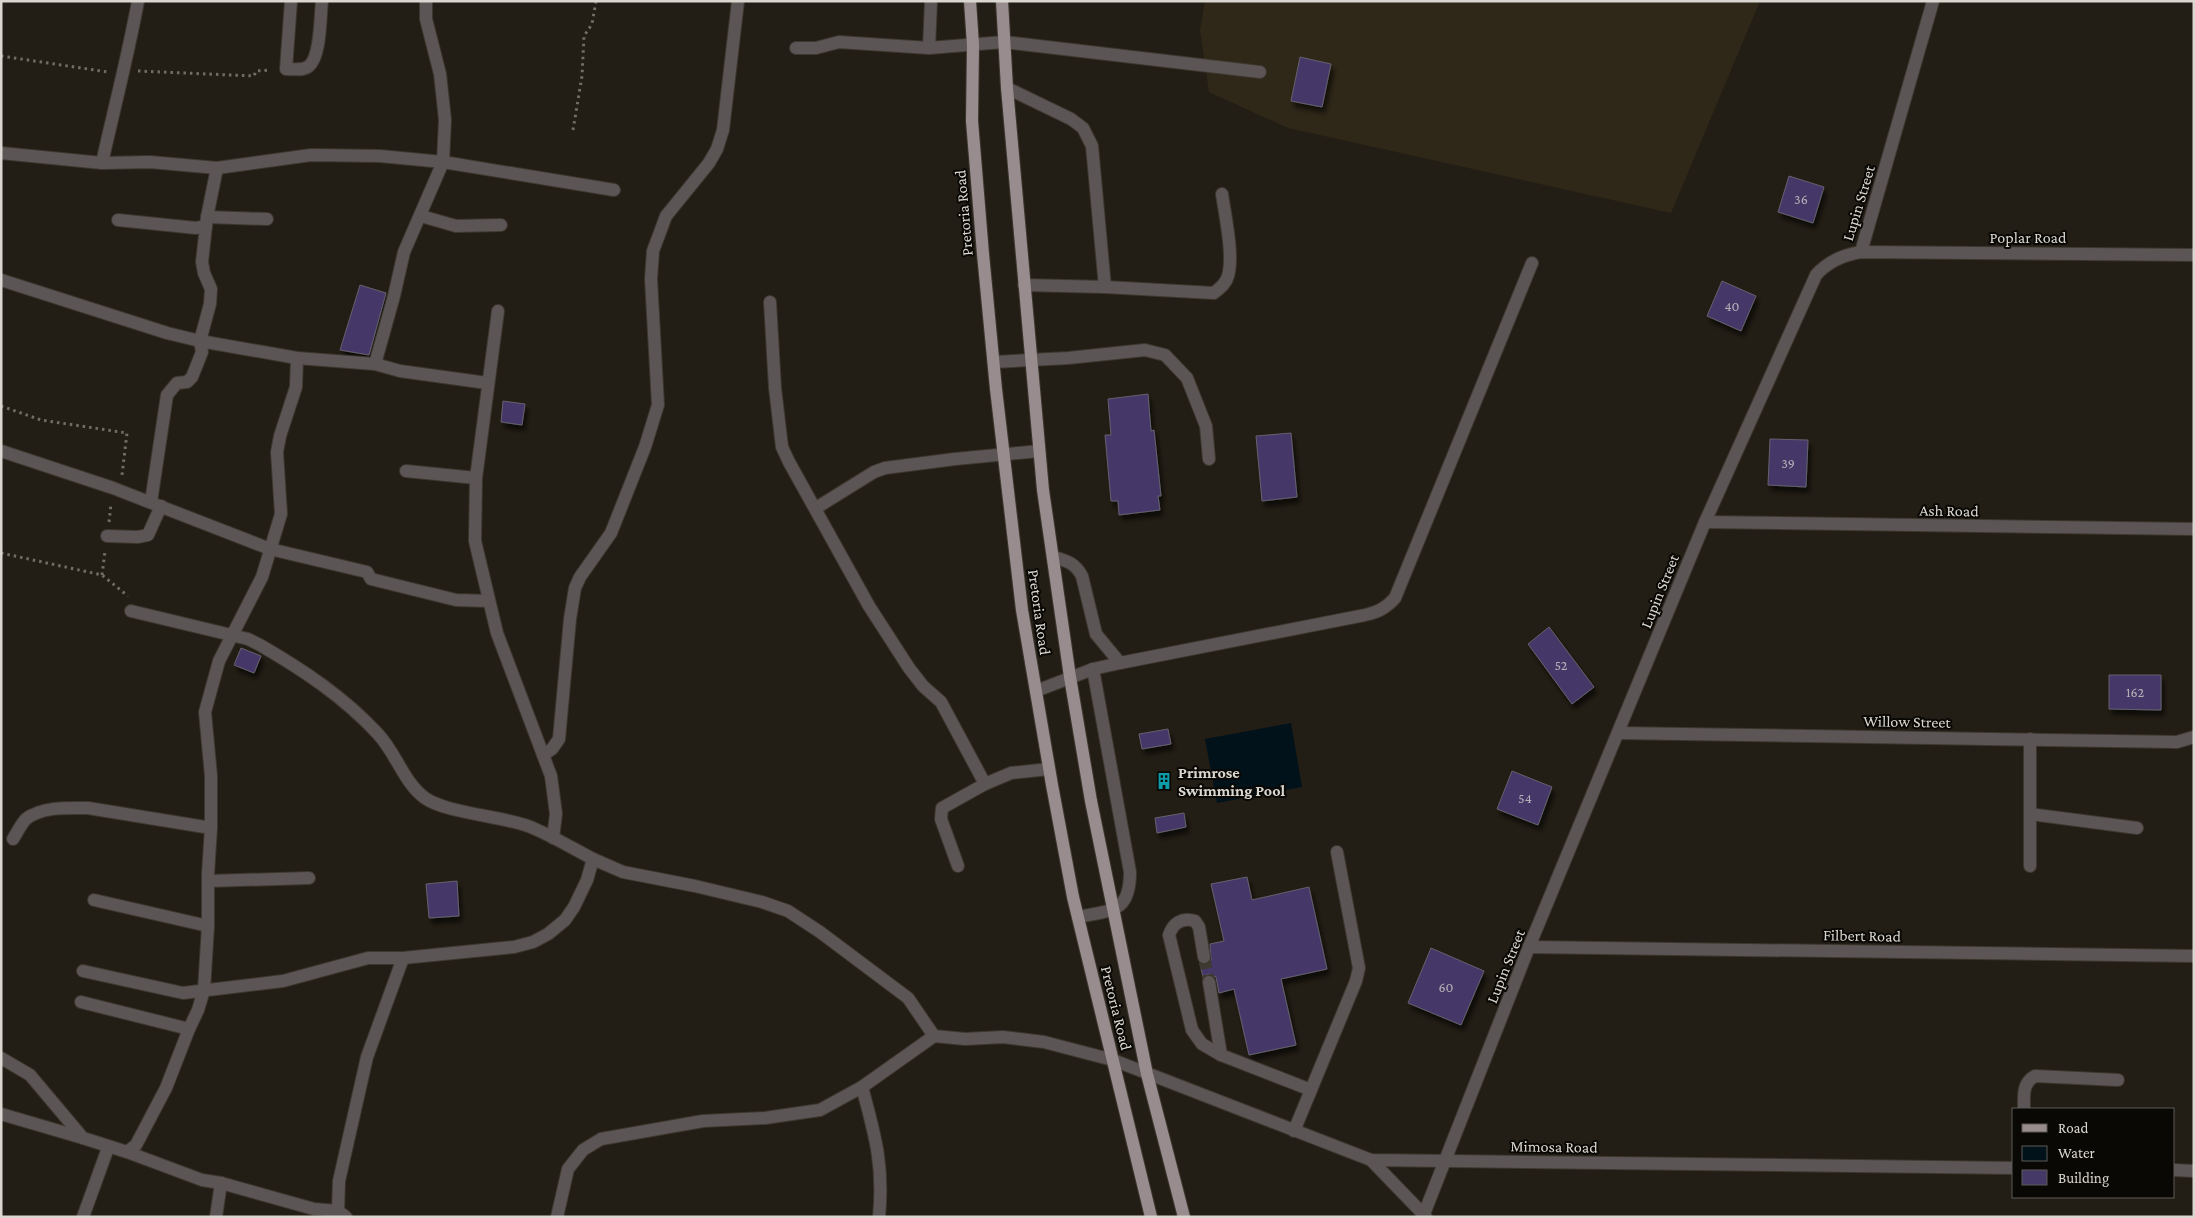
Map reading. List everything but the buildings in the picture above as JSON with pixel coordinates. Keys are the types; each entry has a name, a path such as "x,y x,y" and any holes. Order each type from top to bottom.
{"main road":[{"name":"Pretoria Road","path":"970,1 973,45 972,121 994,362 1022,610 1049,769 1078,917 1151,1217"},
{"name":"Pretoria Road","path":"1002,1 1007,88 1039,451 1070,677 1091,801 1115,909 1147,1074 1184,1217"}],"street":[{"path":"102,163 109,125 125,68 138,1"},
{"path":"291,1 286,69 305,69 314,60 322,1"},
{"path":"374,364 394,296 404,252 444,162 445,120 440,74 426,19 426,1"},
{"path":"543,755 552,749 559,739 571,608 575,588 612,533 653,425 658,405 651,264 666,216 718,150 723,130 738,1"},
{"path":"929,48 931,1"},
{"name":"Lupin Street","path":"1425,1215 1530,947 1705,522 1816,275 1822,268 1839,258 1861,252 1933,1"},
{"path":"796,48 816,48 847,42 929,48 1004,42 1260,72"},
{"path":"1007,88 1071,119 1083,128 1092,146 1105,288"},
{"path":"1,153 102,163 150,162 217,168 285,157 319,154 380,156 444,162 614,190"},
{"path":"107,536 138,537 148,535 156,504 167,394 177,383 187,382 192,377 202,352 200,341 210,304 211,289 204,273 202,262 217,168"},
{"path":"1024,286 1214,293 1224,286 1230,262 1222,194"},
{"path":"421,216 456,226 501,225"},
{"path":"118,220 196,228 207,222 268,219"},
{"name":"Poplar Road","path":"1861,252 2194,255"},
{"path":"1036,691 1093,669 1364,615 1384,609 1389,605 1395,598 1532,263"},
{"path":"1,280 167,333 200,341 298,358 374,364 400,371 487,383"},
{"path":"770,302 775,388 782,447 869,606 909,668 923,686 941,702 985,784"},
{"path":"498,311 487,383 476,478 475,541 497,633 551,776 556,814 553,838"},
{"path":"994,362 1068,358 1146,350 1165,356 1187,378 1206,426 1209,459"},
{"path":"128,1152 136,1144 166,1088 198,1010 204,990 211,828 211,776 205,712 219,661 255,594 281,514 277,452 280,436 296,387 298,358"},
{"path":"1,451 156,504 270,549 367,572 371,579 456,600 489,601"},
{"path":"816,508 874,472 885,468 1039,451"},
{"path":"406,470 476,478"},
{"name":"Ash Road","path":"1705,522 2194,529"},
{"path":"1054,557 1072,562 1078,568 1082,576 1096,634 1120,663"},
{"path":"131,610 248,640 293,664 340,698 379,734 413,785 424,798 450,808 528,826 623,872 753,900 788,911 820,932 908,998 934,1036 862,1086 820,1110 765,1118 702,1121 602,1139 583,1150 568,1169 557,1217"},
{"path":"1078,917 1115,909 1127,899 1130,887 1130,872 1093,669"},
{"name":"Willow Street","path":"1618,732 2178,742 2194,737"},
{"path":"2030,739 2030,866"},
{"path":"958,866 941,819 942,810 949,802 1011,773 1049,769"},
{"path":"13,839 26,820 37,814 55,809 88,808 211,828"},
{"path":"2030,814 2137,828"},
{"path":"1294,1130 1356,981 1359,968 1337,852"},
{"path":"83,971 183,993 283,981 368,958 403,958 492,951 533,942 548,934 565,920 586,880 593,859"},
{"path":"208,882 309,878"},
{"path":"94,900 208,926"},
{"path":"1204,957 1195,921 1190,919 1177,921 1169,935 1192,1030 1202,1044 1221,1055 1311,1090"},
{"name":"Filbert Road","path":"1530,947 2194,956"},
{"path":"1,1114 83,1138 108,1148 128,1152 202,1180 221,1183 306,1207 342,1214 339,1182 367,1057 403,958"},
{"path":"1209,982 1221,1055"},
{"path":"81,1002 189,1029"},
{"name":"Mimosa Road","path":"934,1036 965,1039 1003,1037 1044,1042 1113,1060 1372,1160 2012,1168"},
{"path":"1,1058 30,1075 83,1138"},
{"path":"2024,1108 2024,1088 2028,1080 2035,1076 2118,1080"},
{"path":"862,1086 878,1145 881,1169 879,1217"},
{"path":"83,1217 108,1148"},
{"path":"1372,1160 1425,1215"},
{"path":"2175,1170 2194,1171"},
{"path":"216,1217 221,1183"}],"path":[{"path":"573,130 582,76 584,36 592,24 596,1"},
{"path":"1,56 116,73 125,68 141,72 254,76 256,71 286,69"},
{"path":"1,553 102,575 129,596 131,610"}],"shaded area":[{"path":"1205,1 1760,1 1671,213 1288,128 1209,92 1200,30"}],"water":[{"path":"1291,723 1302,787 1217,803 1205,739"}],"tunnel":[{"path":"1204,957 1209,982"}],"place":[{"name":"Primrose Swimming Pool","path":"1164,781"}]}
